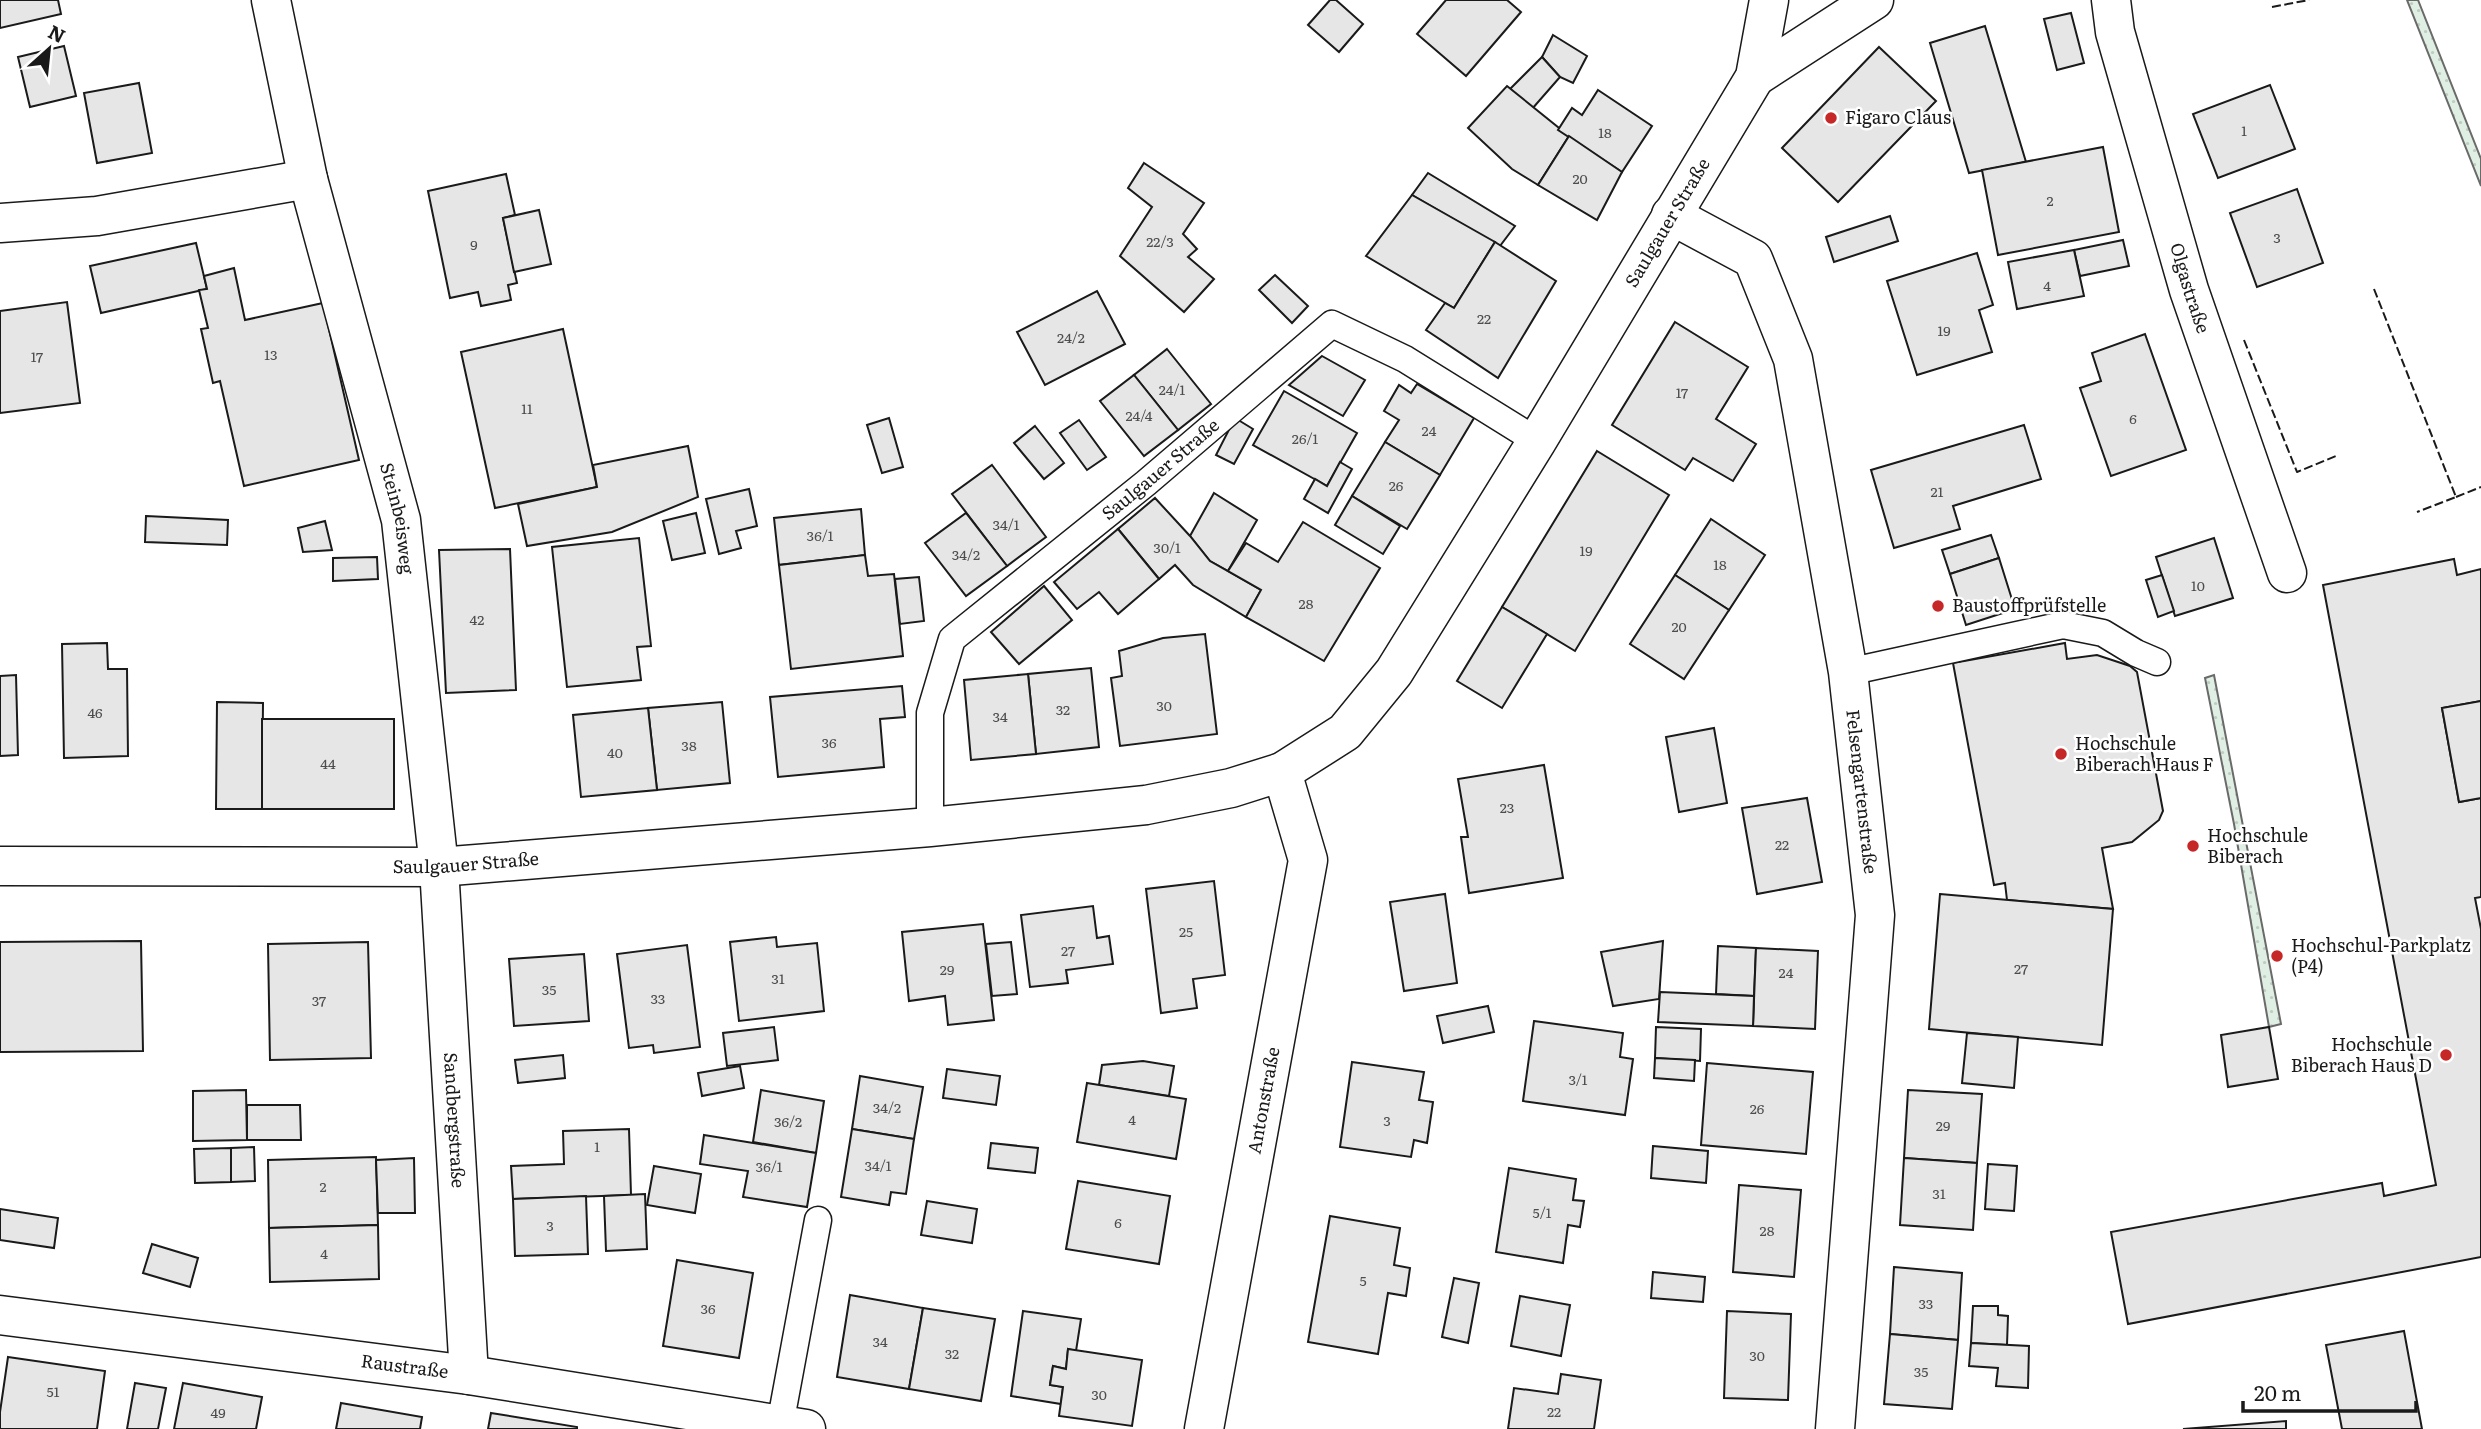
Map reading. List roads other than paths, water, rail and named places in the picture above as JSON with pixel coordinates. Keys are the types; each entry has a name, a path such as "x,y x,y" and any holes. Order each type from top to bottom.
{"street":[{"name":"Steinbeisweg","path":"271,0 308,179 401,520 439,867"},
{"path":"1755,77 1769,0"},
{"path":"1755,77 1874,0"},
{"name":"Olgastraße","path":"2111,0 2115,32 2189,290 2287,573"},
{"name":"Saulgauer Straße","path":"0,866 439,867 930,827 1146,805 1231,788 1282,772 1345,732 1394,672 1537,441 1755,77"},
{"path":"0,223 97,216 308,179"},
{"name":"Felsengartenstraße","path":"1671,215 1753,259 1793,359 1848,672 1875,915 1835,1429"},
{"name":"Antonstraße","path":"1204,1429 1308,860 1282,772"},
{"name":"Sandbergstraße","path":"439,867 469,1375"},
{"name":"Raustraße","path":"0,1315 469,1375 793,1427"}],"lane":[{"name":"Saulgauer Straße","path":"930,827 930,713 952,639 1146,483 1332,324 1405,359 1537,441"},
{"path":"1848,672 2063,625 2103,633 2157,662"},
{"path":"793,1427 818,1220"}],"place":[{"name":"Figaro Claus","path":"1831,118"},
{"name":"Baustoffprüfstelle","path":"1938,606"},
{"name":"Hochschule Biberach Haus F","path":"2061,754"},
{"name":"Hochschule Biberach","path":"2193,846"},
{"name":"Hochschul-Parkplatz (P4)","path":"2277,956"},
{"name":"Hochschule Biberach Haus D","path":"2446,1055"}]}
